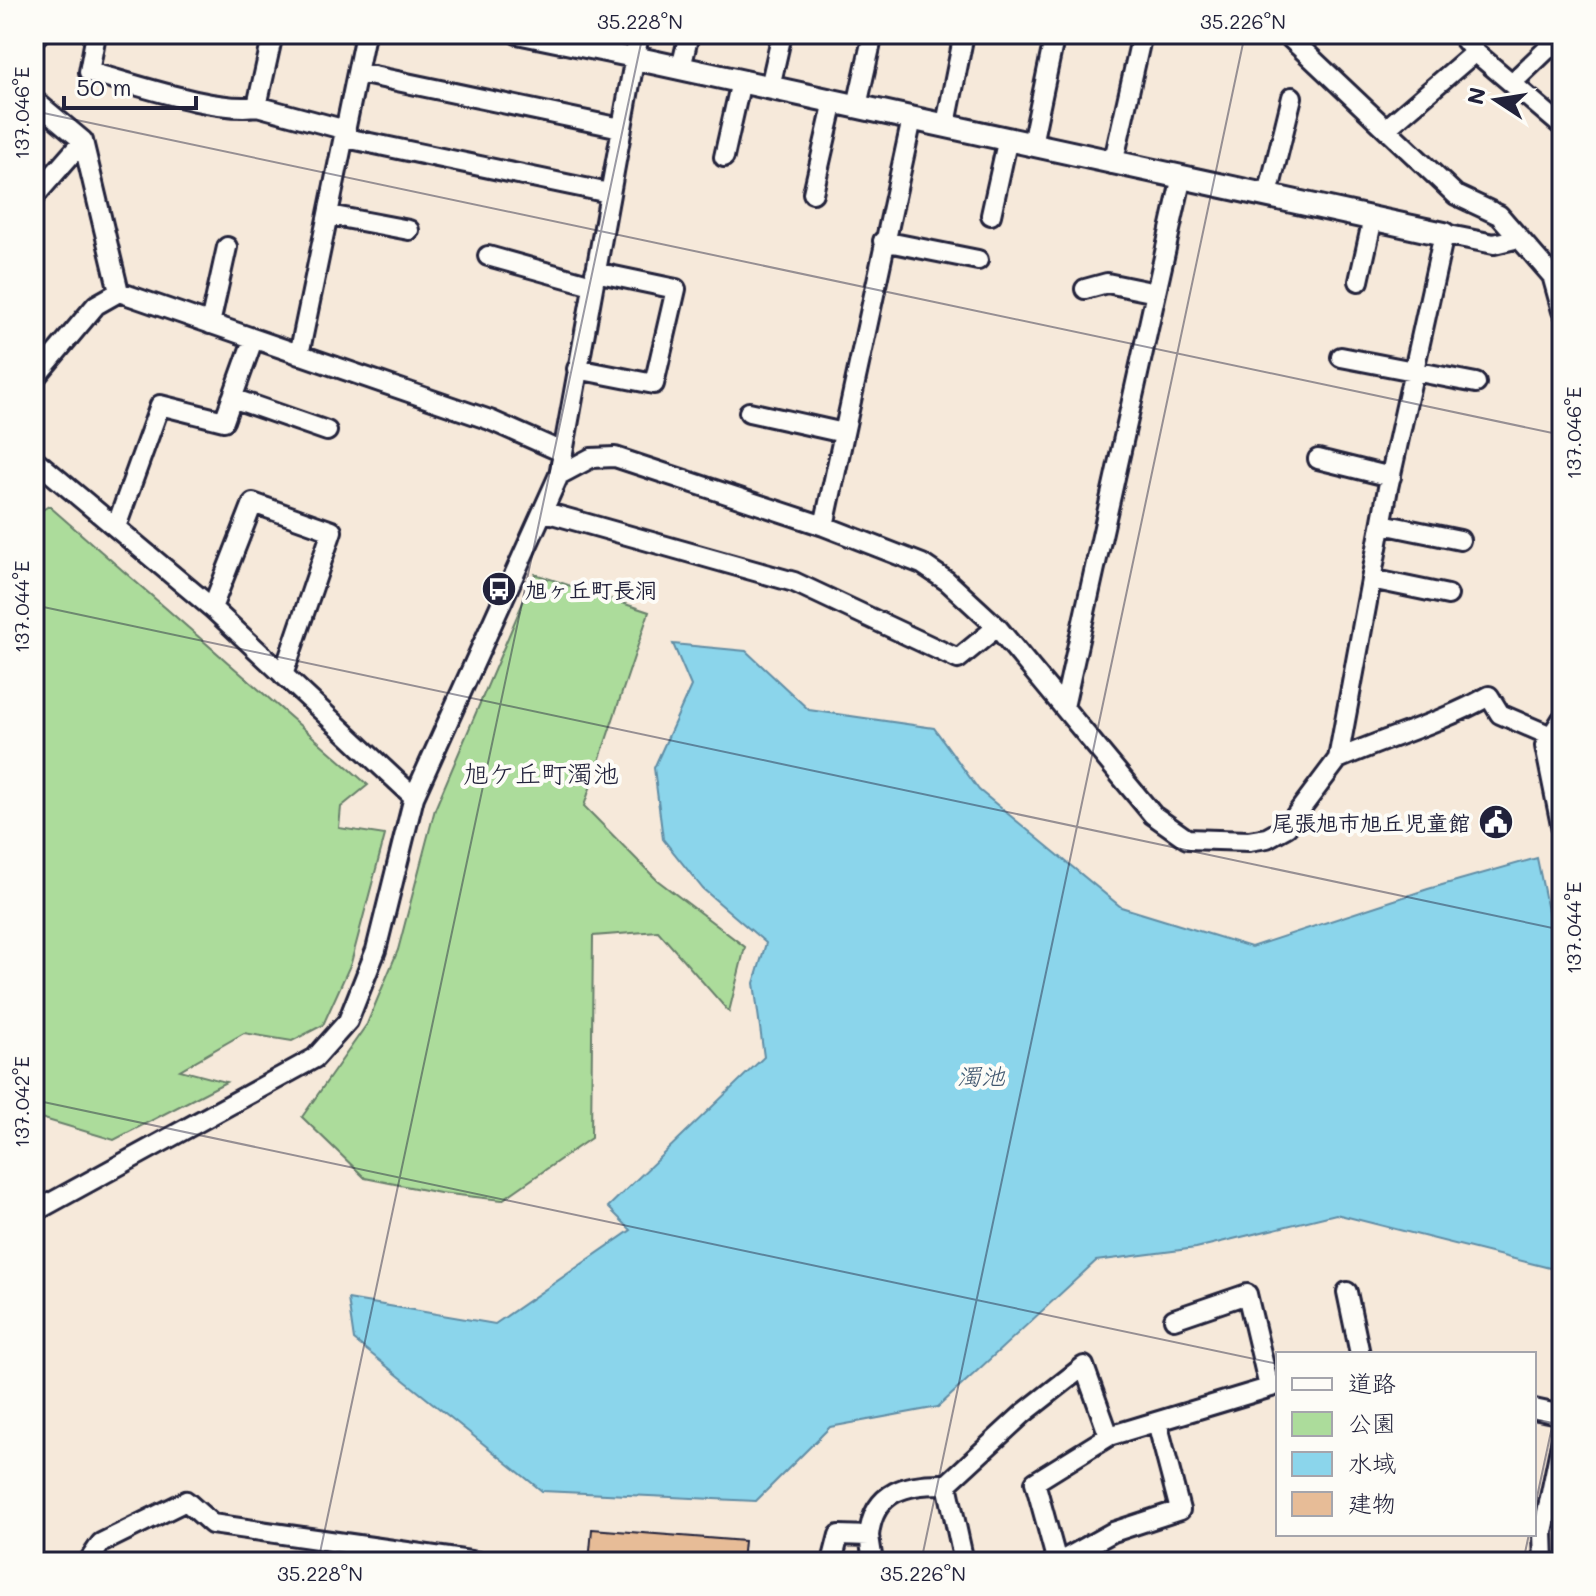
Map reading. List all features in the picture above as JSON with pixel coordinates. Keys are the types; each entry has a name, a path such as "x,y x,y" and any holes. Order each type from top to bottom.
{"street":[{"path":"96,34 89,72 213,103 243,109 257,106 346,134 609,193"},
{"path":"257,106 273,34"},
{"path":"299,355 365,34"},
{"path":"517,34 946,124 1113,164 1182,176 1444,234 1494,244 1519,238"},
{"path":"34,1212 315,1058 348,1021 376,950 414,797 545,512 559,475 639,34"},
{"path":"681,68 689,34"},
{"path":"770,87 782,34"},
{"path":"857,106 873,34"},
{"path":"946,124 964,34"},
{"path":"1032,144 1055,34"},
{"path":"1113,164 1142,34"},
{"path":"1286,34 1456,195 1499,215 1557,280 1562,311"},
{"path":"1460,34 1475,52 1562,126"},
{"path":"1513,82 1562,35"},
{"path":"1387,128 1475,52"},
{"path":"359,73 621,128"},
{"path":"724,157 741,81"},
{"path":"1268,195 1292,97"},
{"path":"34,100 83,141 119,292"},
{"path":"813,193 834,101"},
{"path":"824,526 883,241 912,119"},
{"path":"991,215 1008,138"},
{"path":"34,197 83,141"},
{"path":"1064,707 1182,176"},
{"path":"329,215 409,230"},
{"path":"1359,281 1373,218"},
{"path":"559,475 591,458 615,457 824,526 922,564 947,581 997,627 1153,815 1187,839 1249,841 1267,838 1287,827 1338,759 1412,371 1444,234"},
{"path":"883,241 978,260"},
{"path":"210,324 227,247"},
{"path":"488,256 594,279 676,289 654,384 577,369"},
{"path":"1085,289 1107,283 1156,293"},
{"path":"34,379 96,305 119,292 490,420 562,452"},
{"path":"116,527 160,405 224,421 253,340"},
{"path":"1341,357 1476,383"},
{"path":"232,398 327,431"},
{"path":"749,412 844,433"},
{"path":"34,459 212,608 414,797"},
{"path":"1318,459 1391,477"},
{"path":"212,608 253,503 332,531 283,675"},
{"path":"545,512 794,582 958,659 997,627"},
{"path":"1382,524 1460,540"},
{"path":"1371,579 1448,595"},
{"path":"1338,759 1386,738 1458,714 1489,696 1500,714 1551,736"},
{"path":"1562,719 1545,746 1555,777 1562,830"},
{"path":"1347,1292 1360,1352"},
{"path":"1157,1422 1180,1510 1113,1532 1058,1562 1035,1482 1109,1436 1273,1386 1247,1294 1174,1319"},
{"path":"873,1562 869,1536 871,1521 886,1497 913,1483 947,1484 1024,1413 1084,1366 1109,1436"},
{"path":"1536,1409 1562,1415"},
{"path":"1544,1562 1543,1532 1562,1439"},
{"path":"947,1484 964,1562"},
{"path":"88,1562 101,1543 186,1501 212,1524 403,1556 477,1562"},
{"path":"832,1562 839,1535 869,1536"}],"green space":[{"path":"49,506 368,785 341,807 339,828 385,835 351,963 323,1025 292,1041 244,1033 180,1070 226,1082 114,1140 34,1116 34,515"},
{"path":"535,574 649,612 584,806 657,880 745,947 729,1012 658,931 593,936 591,1138 502,1200 440,1193 365,1178 302,1117 367,1024 398,950 435,809"}],"water":[{"name":"濁池","path":"673,644 746,651 809,710 934,728 979,790 1121,907 1251,947 1428,889 1537,858 1562,978 1562,1259 1554,1269 1336,1214 1196,1248 1096,1261 938,1407 830,1427 756,1501 542,1491 354,1340 348,1299 495,1324 631,1230 608,1207 764,1057 754,983 766,943 703,889 663,839 654,768 691,686"}],"building":[{"path":"592,1529 744,1541 742,1562 589,1562"}],"place":[{"name":"旭ヶ丘町長洞","path":"499,589"},
{"name":"尾張旭市旭丘児童館","path":"1496,822"}],"district":[{"name":"旭ケ丘町濁池","path":"541,773"}]}
